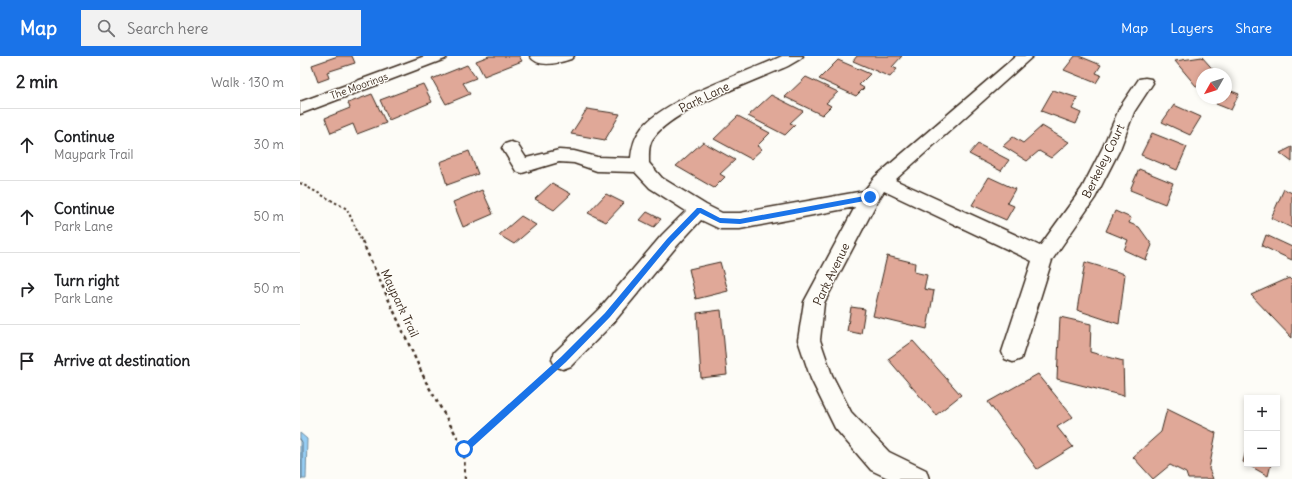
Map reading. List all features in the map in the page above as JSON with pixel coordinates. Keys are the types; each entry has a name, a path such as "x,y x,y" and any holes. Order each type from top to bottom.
{"street":[{"name":"The Moorings","path":"300,108 440,56"},
{"path":"538,56 541,59 566,56"},
{"name":"Park Lane","path":"640,165 640,148 647,133 661,120 675,111 711,93 796,56"},
{"path":"511,148 522,166 559,156 574,157 597,164 640,165 656,183 699,210 720,221 740,221 876,190 1025,56"},
{"name":"Berkeley Court","path":"1013,352 1043,257 1089,193 1111,149 1126,111 1145,82"},
{"path":"876,190 1043,257"},
{"name":"Park Avenue","path":"876,190 814,302 809,340 822,379 843,420 880,461 917,479"},
{"path":"564,360 607,315 669,241 699,210"}],"path":[{"name":"Maypark Trail","path":"300,183 347,209 426,382 464,449 466,479"},
{"path":"464,449 564,360"}],"water":[{"path":"300,433 307,439 306,479 300,479"}],"building":[{"path":"338,56 352,56 355,63 327,72 329,78 318,82 312,65"},
{"path":"489,56 519,56 522,61 484,76 476,61"},
{"path":"857,56 902,56 892,67 897,69 890,77 853,61"},
{"path":"1075,56 1079,56 1101,65 1096,73 1101,75 1096,83 1064,70"},
{"path":"1202,57 1212,68 1196,68 1196,86 1175,61"},
{"path":"838,60 870,74 859,85 864,88 856,96 819,79"},
{"path":"467,65 476,78 463,83 470,94 446,104 432,79"},
{"path":"806,77 838,92 826,103 831,106 822,115 785,97"},
{"path":"423,84 432,102 389,120 380,100"},
{"path":"1053,90 1078,98 1072,109 1081,113 1076,124 1041,111"},
{"path":"1232,91 1239,94 1231,110 1216,104 1232,104"},
{"path":"372,94 386,123 357,134 353,124 331,133 325,118 350,108 348,103"},
{"path":"771,95 803,111 790,123 795,125 785,135 748,116"},
{"path":"1174,105 1201,117 1190,135 1162,122"},
{"path":"587,109 620,114 605,140 571,134"},
{"path":"738,116 770,133 757,146 762,149 751,159 714,139"},
{"path":"1042,126 1069,142 1051,158 1039,151 1027,161 1003,146 1013,137 1023,143"},
{"path":"1152,133 1187,147 1177,170 1141,155"},
{"path":"703,142 735,160 720,174 725,177 714,188 676,166"},
{"path":"978,144 1009,160 1001,171 969,154"},
{"path":"1292,147 1292,162 1280,153"},
{"path":"469,151 478,174 447,185 440,162"},
{"path":"1139,169 1173,183 1165,204 1130,190"},
{"path":"989,177 1015,189 1007,203 1014,206 1006,220 972,205"},
{"path":"552,183 571,194 554,210 535,199"},
{"path":"1284,189 1292,193 1292,228 1271,218"},
{"path":"482,190 493,214 463,227 453,202"},
{"path":"606,194 624,203 606,222 588,213"},
{"path":"1115,211 1131,218 1129,223 1139,227 1152,245 1146,260 1124,250 1128,240 1106,231"},
{"path":"647,212 661,219 654,227 640,220"},
{"path":"521,216 536,225 514,244 499,235"},
{"path":"1266,235 1292,247 1292,260 1262,246"},
{"path":"887,256 915,263 914,272 927,275 924,289 934,291 927,329 873,316"},
{"path":"720,262 728,291 696,299 689,269"},
{"path":"1085,262 1125,274 1119,324 1077,310"},
{"path":"1289,278 1292,281 1292,338 1251,295"},
{"path":"851,307 865,309 861,334 847,331"},
{"path":"721,310 727,375 701,378 697,313"},
{"path":"1060,317 1091,324 1090,352 1123,361 1124,396 1057,379"},
{"path":"913,341 961,395 936,415 888,359"},
{"path":"1038,374 1073,417 1057,427 1073,447 1037,469 988,402"},
{"path":"1167,409 1216,433 1209,469 1213,479 1188,479 1186,473 1170,465 1153,479 1133,457 1161,432"},
{"path":"1252,467 1270,467 1268,476"}],"route":[{"path":"464,449 564,360 607,315 669,241 699,210 720,221 740,221 870,197"}]}
